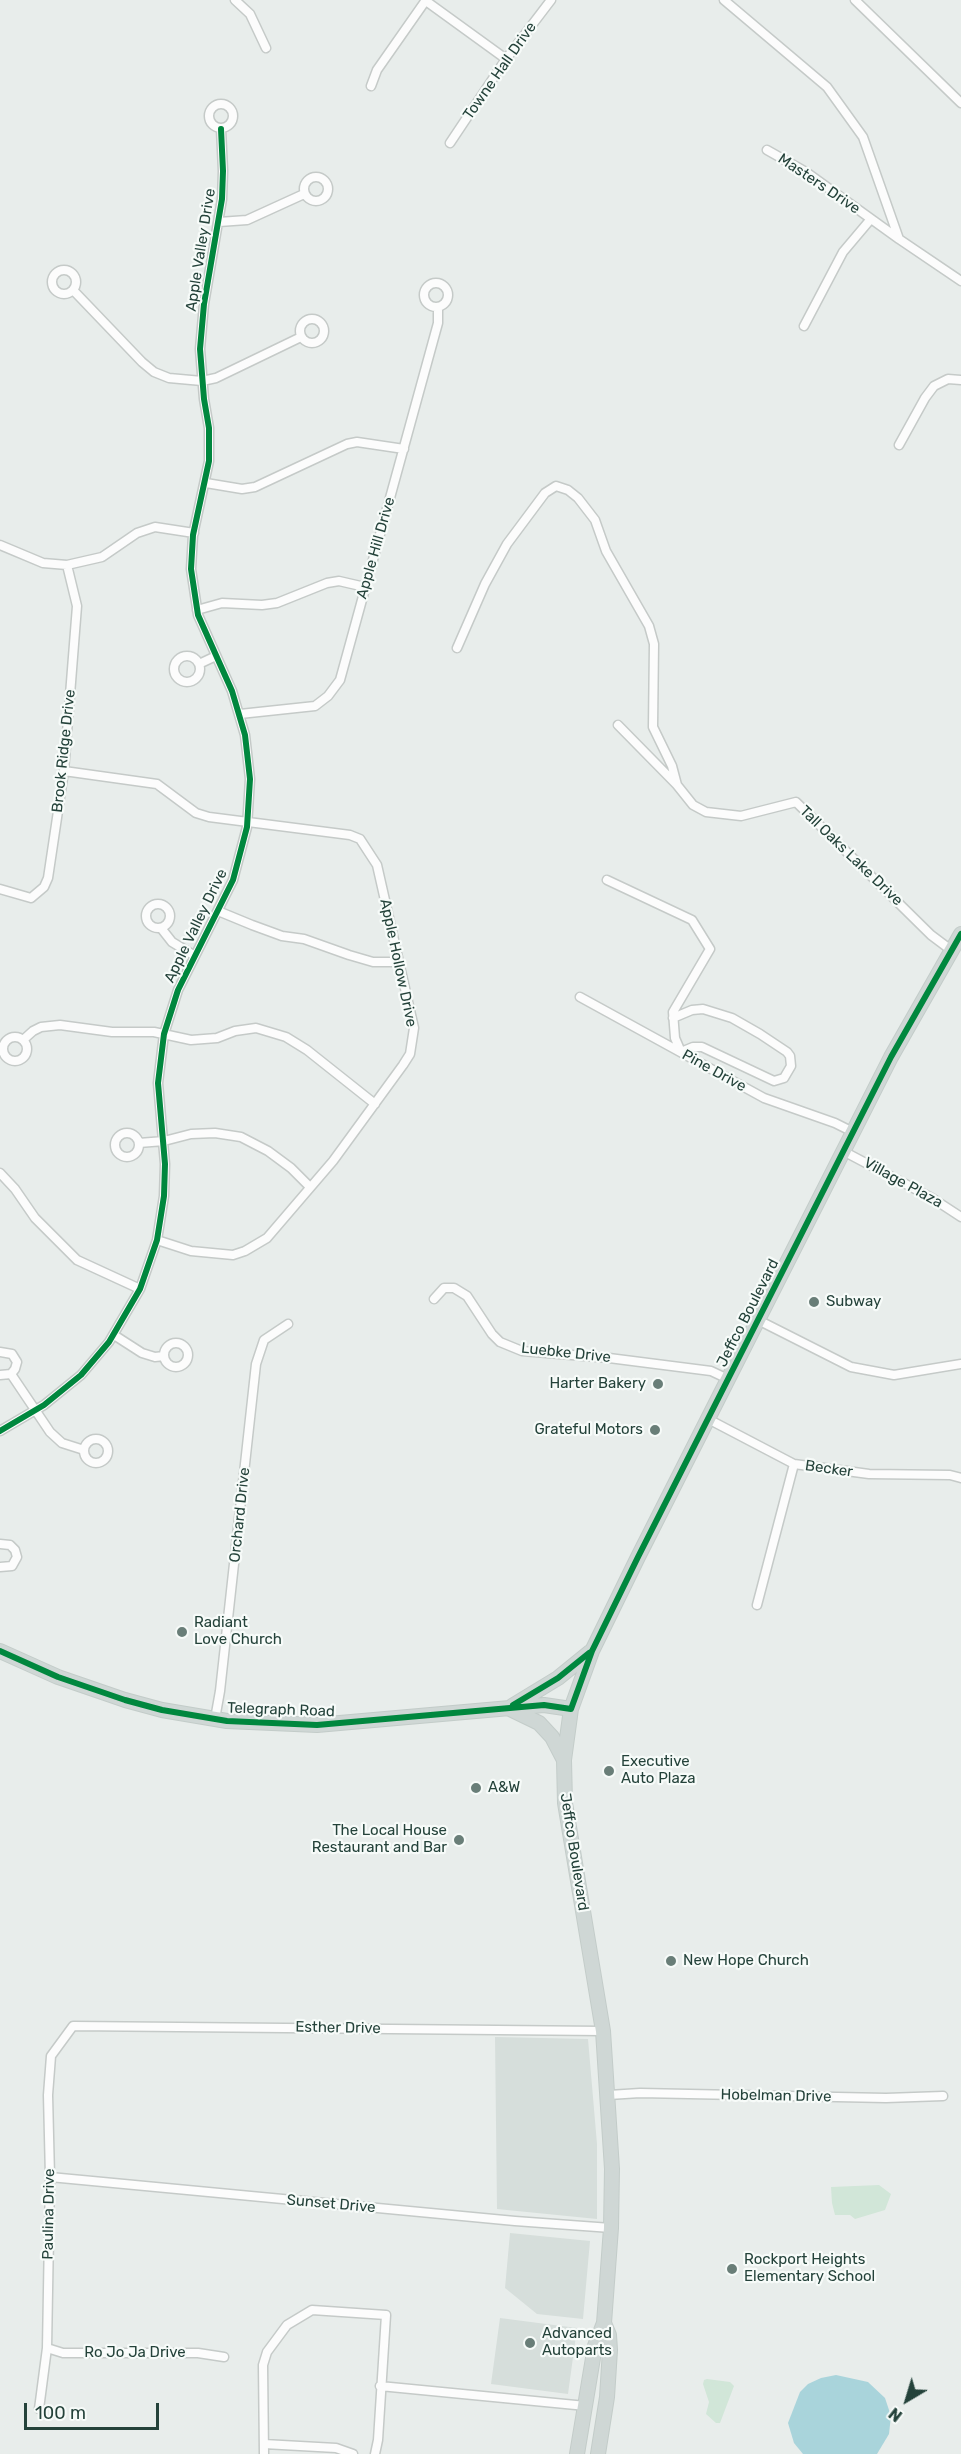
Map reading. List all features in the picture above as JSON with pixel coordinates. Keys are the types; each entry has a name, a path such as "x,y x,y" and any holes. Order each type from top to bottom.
{"main road":[{"name":"Jeffco Boulevard","path":"577,2454 595,2346 604,2322 611,2228 609,2095 603,2031 568,1826 563,1783 571,1709 592,1651 728,1378 902,1037 961,934"},
{"name":"Telegraph Road","path":"0,1651 96,1691 162,1710 215,1719 291,1725 341,1724 422,1714 508,1708 544,1706 571,1709"},
{"path":"508,1708 558,1678 592,1651"},
{"path":"508,1708 539,1724 552,1737 564,1760"},
{"name":"Jeffco Boulevard","path":"598,2454 607,2397 610,2350 609,2335 604,2322"}],"street":[{"path":"235,0 250,14 266,48"},
{"path":"371,86 377,70 426,0 506,59"},
{"path":"724,0 827,87 863,137 899,239"},
{"path":"855,0 961,104"},
{"name":"Towne Hall Drive","path":"450,142 547,2"},
{"name":"Apple Valley Drive","path":"0,1431 36,1411 81,1374 114,1335 140,1289 157,1240 164,1196 164,1141 158,1083 164,1034 178,990 218,911 239,861 248,821 250,766 240,714 197,610 191,569 194,533 210,461 210,439 200,356 201,329 219,222 223,171 221,129"},
{"name":"Masters Drive","path":"767,150 806,172 870,220 961,281"},
{"path":"219,222 247,220 304,194"},
{"name":"Masters Drive","path":"804,326 843,252 870,220"},
{"path":"73,291 128,349 154,372 169,378 202,381 216,378 301,337"},
{"name":"Apple Hill Drive","path":"240,714 315,706 328,696 340,680 438,323 438,307"},
{"path":"899,445 934,386 948,379 961,380"},
{"path":"206,483 242,489 255,487 347,444 357,442 404,449"},
{"name":"Tall Oaks Lake Drive","path":"457,648 485,584 507,544 545,493 556,486 568,490 578,498 595,520 606,551 650,626 654,644 653,727 672,766 676,785"},
{"path":"0,545 43,563 67,565 102,557 137,533 155,527 194,533"},
{"name":"Brook Ridge Drive","path":"0,889 31,898 44,887 48,878 64,771 77,606 67,565"},
{"path":"197,610 222,603 262,605 277,603 327,583 339,582 364,587"},
{"path":"199,664 216,656"},
{"name":"Tall Oaks Lake Drive","path":"618,725 693,805 706,812 741,816 795,802 931,935 951,950"},
{"name":"Apple Hollow Drive","path":"64,771 148,781 157,784 196,813 209,817 350,835 360,839 377,865 414,1028 410,1054 333,1161 267,1238 233,1255 191,1251 157,1240"},
{"path":"606,880 692,920 710,950 673,1012 675,1038 681,1052 693,1047 702,1047 774,1081 784,1078 791,1066 787,1052 732,1018 703,1009 692,1010 674,1018"},
{"path":"218,911 282,936 304,939 373,962 399,962"},
{"path":"161,928 172,942 195,956"},
{"name":"Pine Drive","path":"580,998 764,1098 835,1123 853,1132"},
{"path":"23,1040 41,1027 60,1025 112,1032 164,1034 191,1040 217,1038 235,1031 256,1028 286,1037 307,1050 375,1104"},
{"path":"139,1143 164,1141 191,1134 215,1133 241,1137 267,1151 291,1168 310,1187"},
{"name":"Village Plaza","path":"843,1151 932,1198 961,1217"},
{"path":"0,1173 15,1189 35,1218 77,1260 140,1289"},
{"name":"Luebke Drive","path":"434,1299 444,1288 454,1288 466,1296 500,1342 522,1351 609,1358 711,1371 728,1378"},
{"path":"758,1320 851,1367 894,1375 961,1364"},
{"name":"Orchard Drive","path":"215,1719 256,1364 264,1340 288,1324"},
{"path":"114,1335 142,1353 155,1357 164,1356"},
{"path":"0,1352 9,1352 16,1359 16,1366 11,1374"},
{"path":"11,1374 56,1439 70,1447 84,1450"},
{"path":"0,1375 11,1374"},
{"name":"Becker","path":"708,1419 794,1464 869,1474 950,1475 961,1478"},
{"path":"757,1605 794,1464"},
{"path":"0,1544 10,1545 17,1557 12,1566 0,1567"},
{"name":"Esther Drive","path":"73,2025 603,2031"},
{"name":"Paulina Drive","path":"39,2409 47,2348 51,2177 48,2095 51,2056 73,2025"},
{"name":"Hobelman Drive","path":"609,2095 640,2093 886,2098 943,2096"},
{"name":"Sunset Drive","path":"51,2177 611,2228"},
{"path":"353,2454 336,2448 264,2449 263,2365 267,2352 287,2325 312,2310 386,2315 378,2440 375,2454"},
{"name":"Ro Jo Ja Drive","path":"47,2348 63,2353 198,2353 224,2357"},
{"path":"380,2386 586,2406"}],"shaded area":[{"path":"495,2037 588,2039 597,2144 597,2219 497,2209"},
{"path":"510,2233 590,2241 583,2319 537,2314 505,2288"},
{"path":"500,2318 577,2328 568,2394 491,2384"}],"green space":[{"path":"879,2185 891,2194 885,2210 855,2219 850,2215 835,2215 831,2187"},
{"path":"707,2379 730,2382 734,2386 720,2423 716,2423 706,2414 709,2402 703,2384"}],"water":[{"path":"836,2375 868,2382 885,2398 891,2416 889,2434 877,2454 803,2454 794,2443 788,2423 800,2392 808,2384"}],"cycle path":[{"path":"0,1431 44,1405 81,1375 109,1342 140,1289 157,1240 164,1196 165,1164 158,1083 164,1034 178,990 233,880 247,827 250,779 245,735 232,691 198,615 191,569 193,535 209,461 209,428 200,349 204,304 222,199 221,129"},
{"path":"0,1651 58,1677 125,1700 162,1710 227,1721 317,1725 544,1705 571,1709 592,1651 638,1557 891,1057 961,934"},
{"path":"513,1705 558,1678 589,1653"}],"place":[{"name":"Subway","path":"814,1302"},
{"name":"Harter Bakery","path":"658,1384"},
{"name":"Grateful Motors","path":"655,1430"},
{"name":"Radiant Love Church","path":"182,1632"},
{"name":"Executive Auto Plaza","path":"609,1771"},
{"name":"A&W","path":"476,1788"},
{"name":"The Local House Restaurant and Bar","path":"459,1840"},
{"name":"New Hope Church","path":"671,1961"},
{"name":"Rockport Heights Elementary School","path":"732,2269"},
{"name":"Advanced Autoparts","path":"530,2343"}]}
